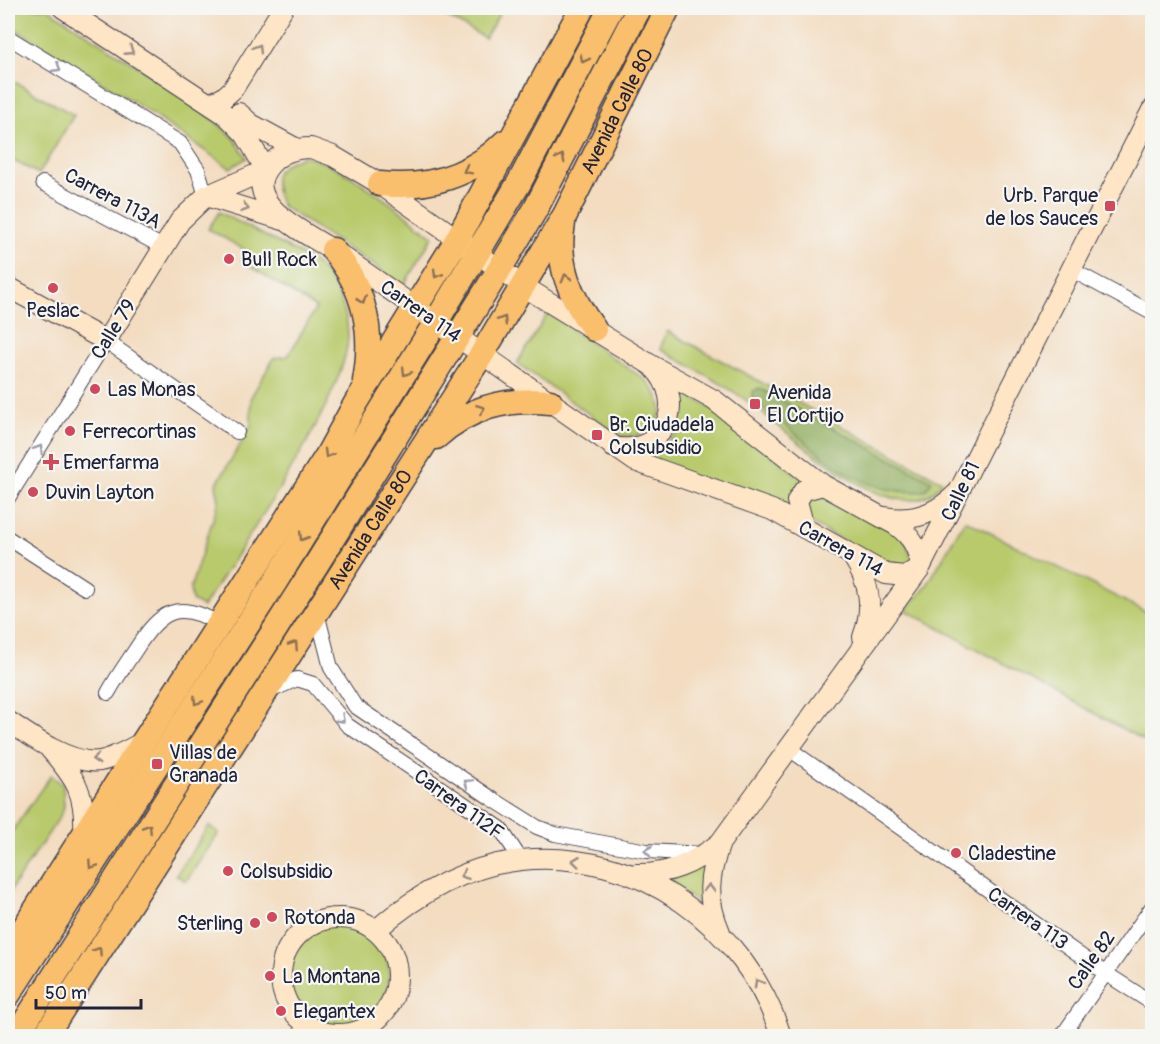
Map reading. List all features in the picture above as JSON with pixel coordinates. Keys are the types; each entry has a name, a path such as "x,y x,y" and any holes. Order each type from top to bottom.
{"highway":[{"path":"8,952 327,456 356,402 458,240 582,8"},
{"path":"8,995 275,582 436,322 519,183 611,8"},
{"name":"Avenida Calle 80","path":"15,1036 499,270 535,210 639,8"},
{"name":"Avenida Calle 80","path":"45,1036 317,609 419,456 482,354 565,215 668,8"},
{"path":"380,184 427,184 457,176 495,152 525,117"},
{"path":"565,215 561,257 565,277 572,296 594,329"},
{"path":"333,250 354,280 367,315 369,357 365,381 356,402"},
{"path":"419,456 447,427 483,408 516,401 550,402"}],"street":[{"name":"Carrera 114","path":"63,8 210,103 245,134 266,170 263,182 264,196 284,220 333,250 613,447 647,467 755,504 804,526 853,557 894,577 910,574 920,568"},
{"path":"210,103 223,98 233,88 283,8"},
{"path":"8,37 180,143 198,170 206,196 284,220"},
{"path":"233,88 237,109 242,117 277,140 297,149 320,150 380,184 523,286 651,365 714,400 823,485 882,516 912,539 917,548 920,568"},
{"name":"Calle 81","path":"631,874 652,875 672,871 713,849 920,568 1152,110"},
{"path":"266,170 281,156 297,149"},
{"name":"Calle 79","path":"8,498 180,221 206,196 266,170"},
{"name":"Carrera 113A","path":"43,183 163,247"},
{"path":"1070,269 1152,313"},
{"path":"8,287 106,341 237,432"},
{"path":"613,447 624,449 647,444 664,428 671,406 670,394 666,383 651,365"},
{"path":"804,526 797,501 804,490 823,485"},
{"path":"882,516 904,518 925,514 950,500 960,490"},
{"path":"8,538 85,588"},
{"path":"853,557 862,570 870,601 869,617 857,651"},
{"name":"Carrera 112F","path":"317,609 331,668 355,706 537,827 555,834 647,851 713,849"},
{"path":"108,693 150,626 162,616 178,610 193,611 219,624"},
{"name":"Carrera 112F","path":"262,695 292,680 313,684 347,725 500,828 521,860"},
{"path":"10,727 48,747 86,760 100,761 143,742"},
{"path":"48,747 74,778 80,791 85,816 84,834"},
{"name":"Carrera 113","path":"788,748 1105,973 1152,1002"},
{"name":"Calle 81","path":"713,849 709,896 712,915 720,932"},
{"path":"376,930 403,907 433,888 476,871 521,860 577,861 631,874 664,889 694,909 720,932 742,957 760,985 781,1036"},
{"name":"Calle 82","path":"1062,1036 1152,907"},
{"path":"340,917 359,920 376,930 388,943 395,959 398,976 395,994 387,1010 375,1022 360,1031 343,1034 307,1031 292,1009 282,987 280,971 291,941 305,927 322,919 340,917"}],"green space":[{"path":"8,8 47,8 190,100 233,137 247,158 230,168 134,102 8,25"},
{"path":"431,8 503,8 485,38"},
{"path":"8,78 74,115 39,174 8,158"},
{"path":"303,156 319,160 353,178 433,236 404,285 282,206 275,187 276,174 285,165"},
{"path":"219,212 310,259 318,266 337,292 345,312 348,334 344,361 312,432 265,512 203,607 192,601 190,589 219,501 216,485 251,426 251,397 274,358 288,356 316,308 242,261 247,251 208,229"},
{"path":"548,313 647,381 656,393 661,406 657,421 652,427 637,435 620,436 517,363"},
{"path":"667,331 942,481 924,497 900,499 871,490 841,473 733,391 660,349"},
{"path":"759,388 932,481 925,491 899,491 875,486 853,476 832,463 752,400 752,392"},
{"path":"680,391 715,410 806,482 794,516 644,458 671,439 676,432 682,415"},
{"path":"821,492 903,536 914,561 896,569 808,522 804,512 808,496"},
{"path":"965,520 1152,615 1152,745 906,610 926,587"},
{"path":"51,775 63,785 64,807 8,894 8,837"},
{"path":"209,826 219,833 186,881 176,875"},
{"path":"706,864 703,906 664,879"},
{"path":"339,925 367,933 381,947 389,975 381,1003 367,1017 339,1025 311,1017 297,1003 289,975 297,947 311,933"}],"place":[{"name":"Urb. Parque de los Sauces","path":"1110,206"},
{"name":"Bull Rock","path":"229,259"},
{"name":"Peslac","path":"53,288"},
{"name":"Las Monas","path":"95,389"},
{"name":"Avenida El Cortijo","path":"755,404"},
{"name":"Ferrecortinas","path":"70,431"},
{"name":"Br. Ciudadela Colsubsidio","path":"597,435"},
{"name":"Emerfarma","path":"51,462"},
{"name":"Duvin Layton","path":"33,492"},
{"name":"Villas de Granada","path":"157,764"},
{"name":"Cladestine","path":"956,853"},
{"name":"Colsubsidio","path":"228,871"},
{"name":"Rotonda","path":"272,917"},
{"name":"Sterling","path":"255,923"},
{"name":"La Montana","path":"270,976"},
{"name":"Elegantex","path":"281,1011"}]}
